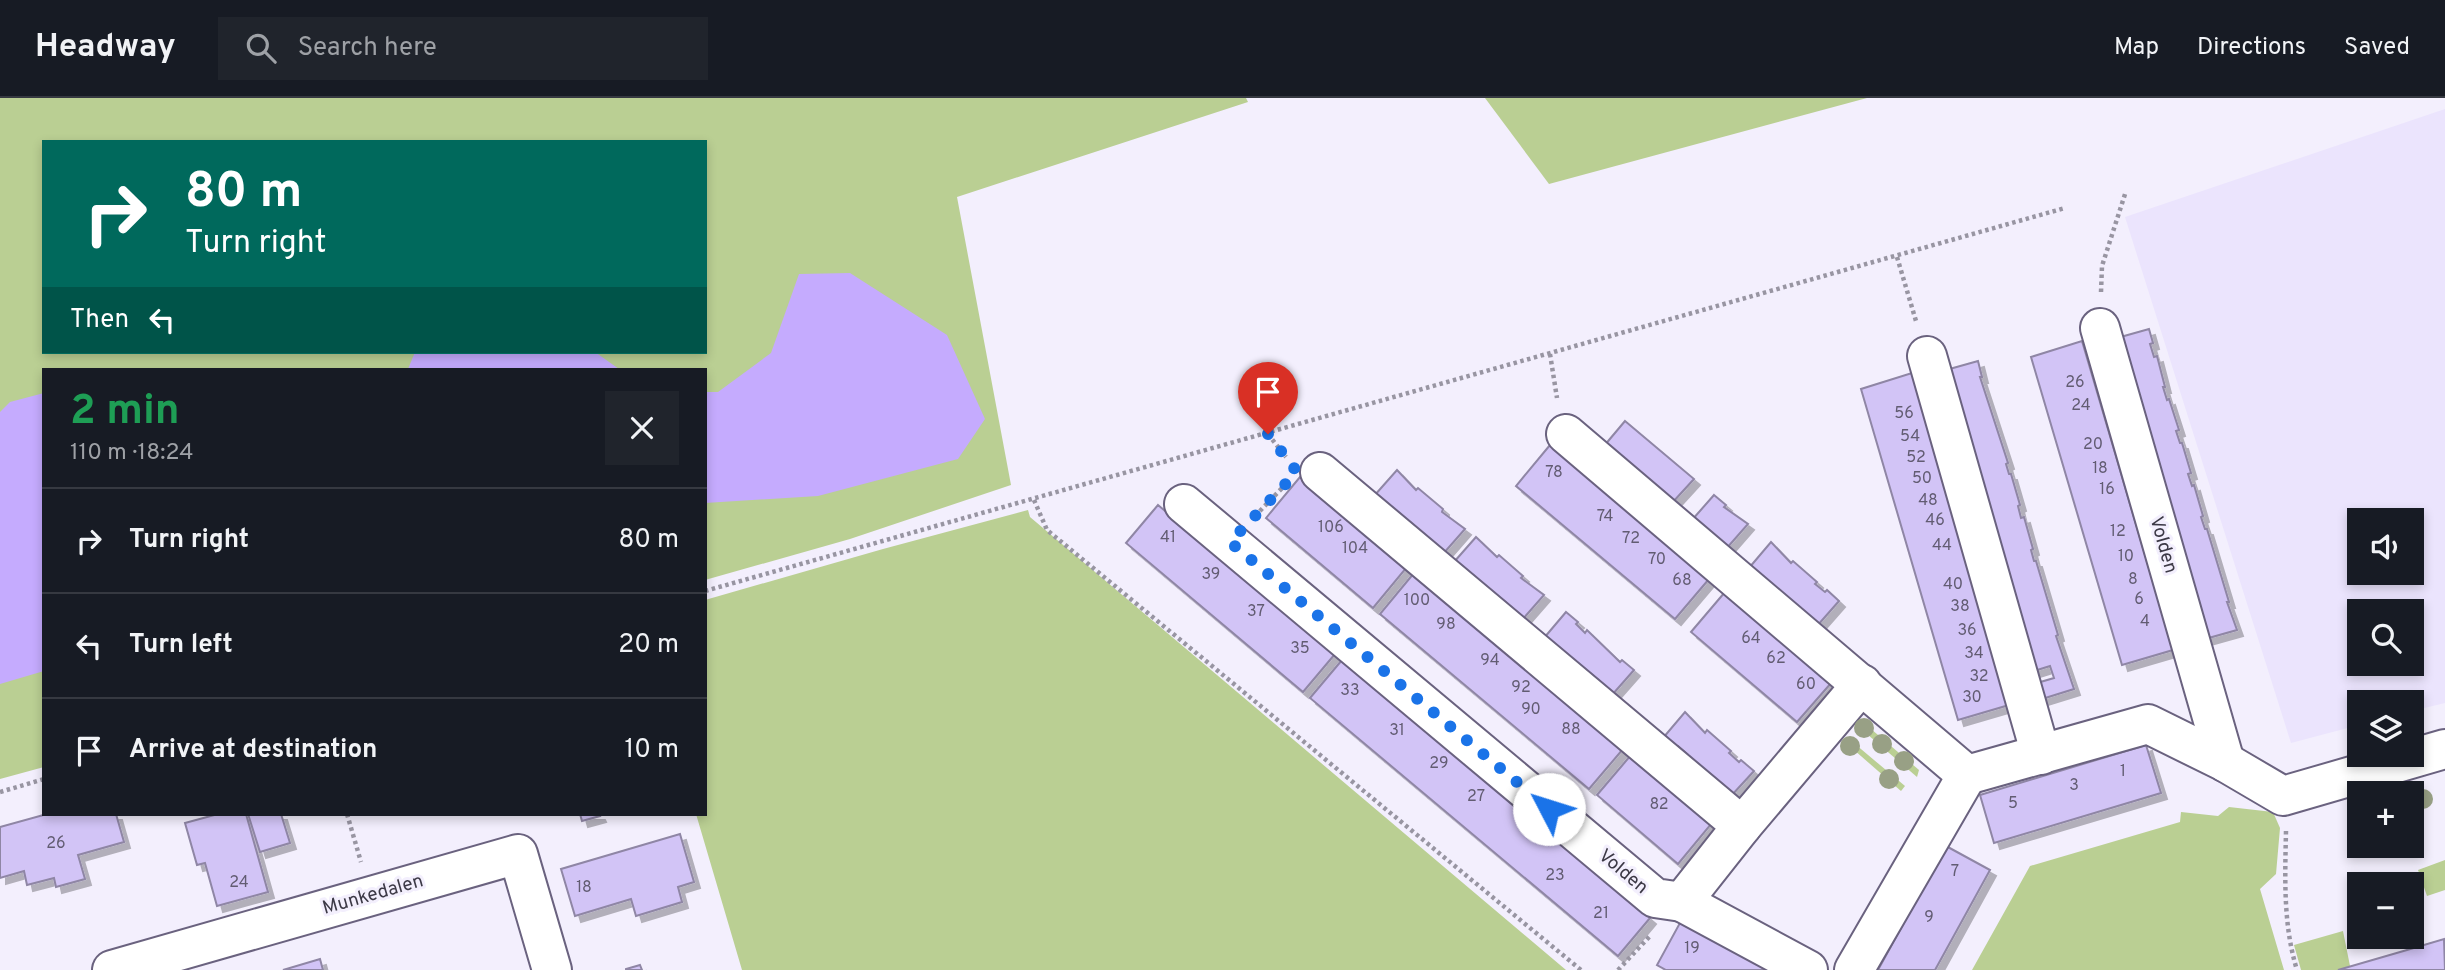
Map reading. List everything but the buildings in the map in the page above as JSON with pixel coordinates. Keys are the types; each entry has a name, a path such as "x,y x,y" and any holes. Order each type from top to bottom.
{"street":[{"name":"Volden","path":"2100,328 2225,762"},
{"path":"1927,356 2041,755"},
{"path":"1566,433 1968,775"},
{"path":"1309,472 1742,826"},
{"name":"Volden","path":"1184,504 1655,898 1682,902 1808,970"},
{"path":"1682,902 1742,826 1862,684"},
{"path":"1854,970 1968,775 2148,724 2225,762 2283,796 2445,749"},
{"name":"Munkedalen","path":"112,970 519,854 552,970"}],"path":[{"path":"2100,328 2102,266 2126,191"},
{"path":"707,590 2065,208"},
{"path":"1897,257 1927,356"},
{"path":"1550,354 1555,391 1566,433"},
{"path":"1230,542 1309,472 1268,434"},
{"path":"1034,500 1047,530 1581,970"},
{"path":"0,792 42,780"},
{"path":"2283,796 2286,821 2285,887 2290,947 2297,970"},
{"path":"348,816 370,896"}],"shaded area":[{"path":"2445,109 2445,703 2424,708 2424,690 2347,690 2347,728 2291,743 2125,217"},
{"path":"850,273 947,335 985,419 958,459 818,496 707,503 707,392 718,392 771,353 799,274"},
{"path":"414,354 598,354 618,368 408,368"},
{"path":"42,394 42,672 0,684 0,412 10,402"}],"green space":[{"path":"0,98 1246,98 1248,102 957,197 1011,485 850,539 707,579 707,368 42,368 42,768 0,779"},
{"path":"1485,98 1867,98 1549,184"},
{"path":"1028,510 1030,517 1566,970 742,970 697,816 707,816 707,599"},
{"path":"1864,723 1919,770 1917,777 1860,728"},
{"path":"1849,739 1905,786 1901,791 1846,743"},
{"path":"2229,807 2273,812 2280,828 2276,874 2260,889 2284,970 1972,970 2030,866 2180,822 2181,812 2218,816"},
{"path":"2445,860 2445,890 2427,896 2424,872 2418,870"},
{"path":"2343,931 2350,966 2338,970 2301,970 2294,945"}],"route":[{"path":"1268,434 1297,472 1230,542 1549,809"}]}
